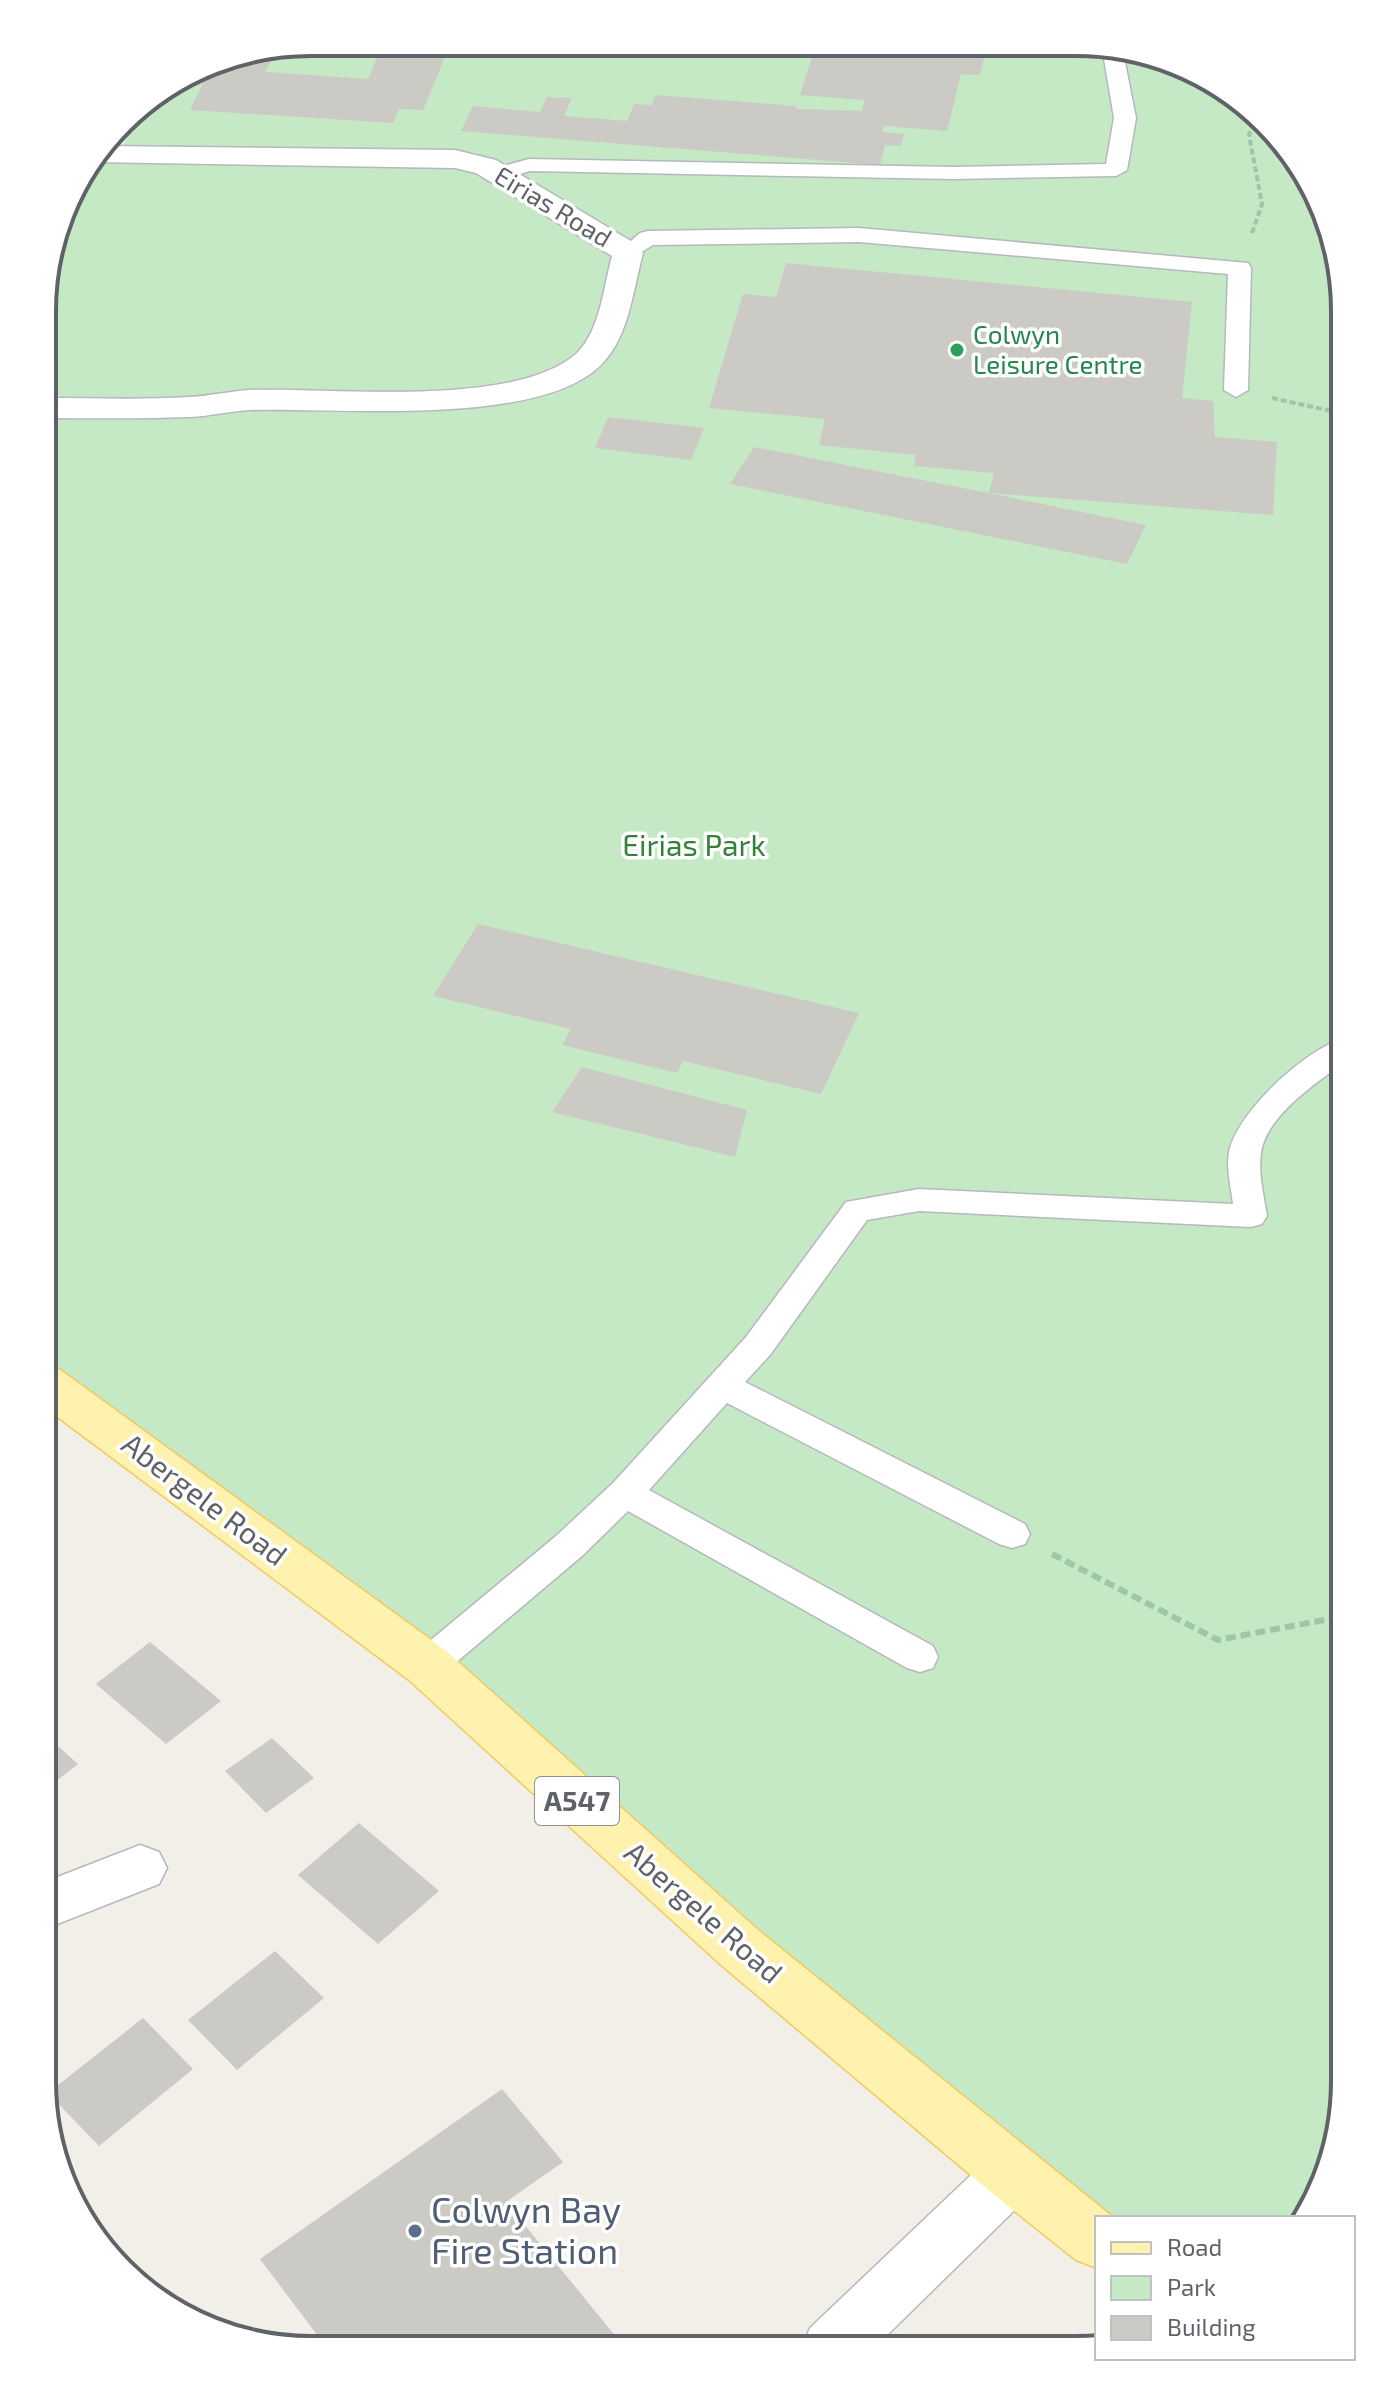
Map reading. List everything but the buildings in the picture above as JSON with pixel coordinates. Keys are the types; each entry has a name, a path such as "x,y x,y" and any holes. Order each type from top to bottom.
{"main road":[{"name":"Abergele Road","path":"56,1391 427,1665 739,1947 1012,2174 1095,2238"}],"street":[{"name":"Eirias Road","path":"56,408 192,407 245,400 477,397 519,391 553,381 587,360 604,336 628,253 486,166 455,159 110,155"},
{"path":"56,1901 140,1868"},
{"path":"844,2336 1012,2174"}],"lane":[{"path":"500,174 529,165 953,173 1116,170 1125,118 1114,59"},
{"path":"628,253 648,238 859,235 1240,268 1236,390"},
{"path":"427,1665 569,1546 625,1493 758,1346 857,1210 919,1200 1251,1216 1246,1147 1270,1109 1331,1056"},
{"path":"723,1386 1012,1534"},
{"path":"625,1493 920,1657"}],"path":[{"path":"1240,268 1262,204 1249,135 1252,127"},
{"path":"1236,390 1331,411"},
{"path":"1012,1534 1218,1640 1330,1619"}],"green space":[{"name":"Eirias Park","path":"1076,56 1109,58 1142,65 1174,75 1204,90 1256,131 1297,184 1312,213 1322,245 1329,278 1331,311 1330,2098 1326,2131 1317,2163 1292,2216 1095,2216 427,1665 56,1391 56,311 58,278 75,213 99,169 110,155 117,155 132,130 143,119 183,90 213,75 245,65 294,57"}],"place":[{"name":"Colwyn Leisure Centre","path":"957,350"},
{"name":"Colwyn Bay Fire Station","path":"415,2231"}]}
